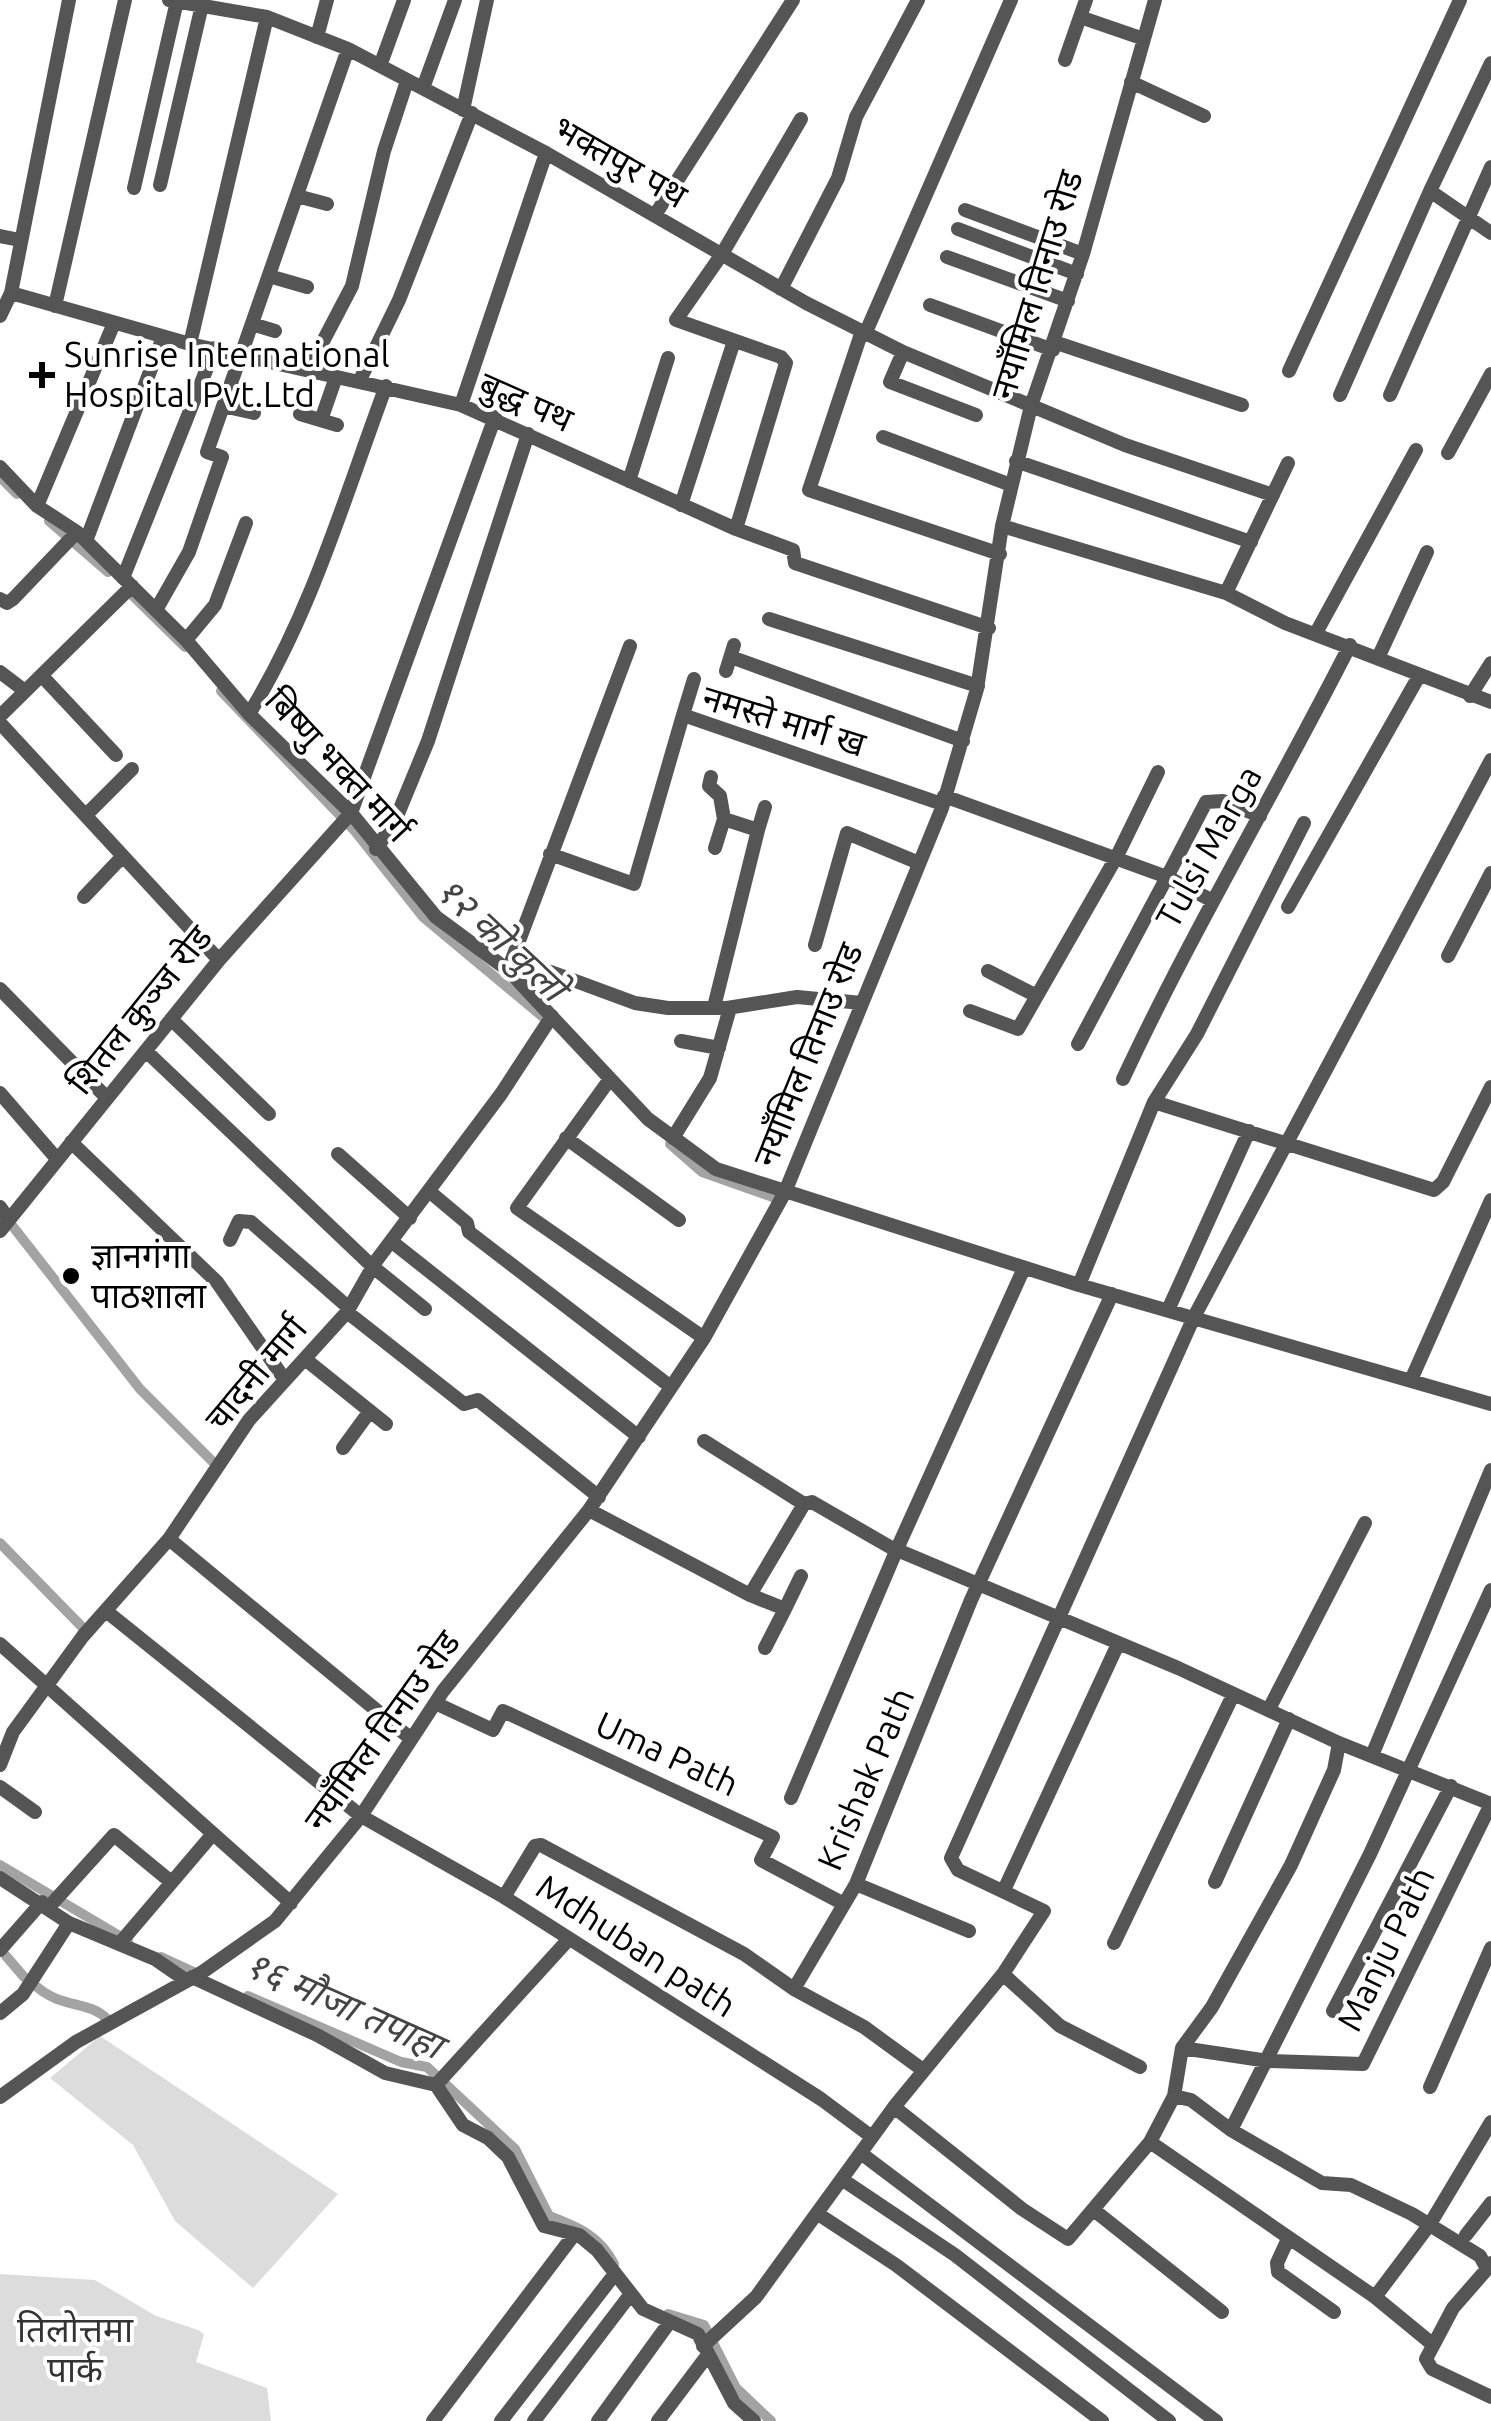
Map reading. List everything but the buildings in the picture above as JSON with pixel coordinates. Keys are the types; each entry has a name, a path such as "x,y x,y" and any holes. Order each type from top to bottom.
{"street":[{"path":"0,316 11,293 69,0"},
{"path":"56,306 126,0"},
{"name":"भक्तपुर पथ","path":"169,0 213,4 267,17 348,49 546,152 902,352 1125,446 1273,496"},
{"path":"317,37 327,0"},
{"path":"380,66 404,0"},
{"path":"423,88 455,0"},
{"path":"359,382 400,300 468,112 487,0"},
{"path":"655,215 793,0"},
{"path":"782,288 838,178 856,118 918,0"},
{"path":"1000,554 809,490 864,332 1011,0"},
{"path":"1065,60 1086,0"},
{"name":"नयाँमिल तिनाउ रोड","path":"0,2097 76,2042 193,1976 276,1921 361,1816 435,1704 599,1497 704,1338 785,1192 919,862 963,740 990,628 1002,526 1016,462 1031,406 1077,274 1155,0"},
{"path":"1289,371 1460,0"},
{"path":"134,188 177,1"},
{"path":"160,185 213,4"},
{"path":"190,344 267,17"},
{"path":"1080,17 1144,39"},
{"path":"156,610 188,552 229,459 207,452 348,49"},
{"path":"1340,395 1491,63"},
{"path":"308,370 352,286 384,151 407,82"},
{"path":"1131,82 1204,116"},
{"path":"736,529 786,372 781,357 676,320 722,254 801,119"},
{"path":"461,405 546,152"},
{"path":"1390,395 1472,218 1491,167"},
{"path":"1430,191 1491,232"},
{"path":"297,196 328,204"},
{"path":"965,210 1083,254"},
{"path":"958,229 1077,274"},
{"path":"0,236 20,240"},
{"path":"947,258 1068,301"},
{"path":"269,276 307,288"},
{"name":"बुद्ध पथ","path":"11,293 190,344 461,405 681,505 793,550 795,563 990,628"},
{"path":"930,305 1242,406"},
{"path":"37,506 114,323"},
{"path":"252,324 275,330"},
{"path":"0,598 7,603 14,600 56,554 80,536 163,336"},
{"path":"681,505 734,341"},
{"path":"0,716 127,586 215,348"},
{"path":"902,352 890,382 976,415"},
{"path":"629,481 668,358"},
{"path":"1448,453 1491,374"},
{"path":"321,420 336,378"},
{"path":"249,714 271,678 316,577 386,386"},
{"path":"223,406 254,413"},
{"path":"300,414 336,425"},
{"path":"351,813 495,418"},
{"path":"376,849 395,821 428,740 528,434"},
{"path":"883,437 1010,486"},
{"path":"1316,634 1416,450"},
{"path":"1016,462 1251,542"},
{"path":"1226,593 1288,463"},
{"name":"बिष्णु भक्त मार्ग","path":"0,467 37,506 80,536 186,640 249,714 351,813 376,849 436,917 508,970 608,1082 716,1169 1080,1285 1491,1404"},
{"path":"186,640 214,605 246,523"},
{"path":"1002,526 1226,593 1316,634 1491,702"},
{"path":"1378,658 1427,552"},
{"path":"769,619 978,686"},
{"path":"630,646 508,970 579,979 635,1002 730,1008 798,998 862,1004"},
{"name":"Tulsi Marga","path":"1124,1079 1212,900 1350,646"},
{"path":"730,658 963,740"},
{"path":"1470,696 1491,663"},
{"path":"0,672 25,691"},
{"path":"42,676 116,755"},
{"path":"1288,908 1419,676"},
{"path":"683,714 694,678"},
{"name":"नमस्ते मार्ग ख","path":"550,854 634,884 683,714 1118,856 1212,900"},
{"path":"0,724 219,960"},
{"path":"658,2421 705,2351 756,2296 894,2107 1004,1974 1044,1910 958,1870 951,1858 1194,1316 1491,760"},
{"path":"87,814 132,769"},
{"path":"970,1011 1013,1035 1118,856 1158,772"},
{"path":"711,777 708,786 720,796 724,819 715,848"},
{"path":"1078,1044 1206,802 1222,801 1260,816"},
{"path":"714,1008 765,807"},
{"name":"शितल कुञ्ज रोड","path":"3,1219 20,1206 105,1096 147,1052 219,960 351,813"},
{"path":"724,819 758,830"},
{"path":"1080,1285 1154,1102 1197,1034 1304,823"},
{"path":"814,945 847,833 919,862"},
{"path":"84,898 121,858"},
{"path":"1448,956 1491,873"},
{"path":"988,971 1036,996"},
{"path":"0,988 105,1096"},
{"path":"673,1138 710,1078 730,1008"},
{"path":"171,1019 269,1114"},
{"name":"चादनी मार्ग","path":"0,1765 13,1732 106,1611 169,1540 249,1420 348,1310 391,1242 550,1020"},
{"path":"681,1041 719,1048"},
{"path":"147,1052 373,1268 424,1310"},
{"path":"608,1082 516,1208 704,1338"},
{"path":"1154,1102 1434,1190 1443,1182 1491,1087"},
{"path":"0,1093 57,1159"},
{"path":"1168,1310 1249,1131"},
{"path":"566,1138 680,1220"},
{"path":"70,1142 217,1282 285,1380"},
{"path":"338,1154 410,1218"},
{"path":"430,1192 467,1223 469,1232 672,1387"},
{"path":"1411,1380 1491,1200"},
{"path":"230,1240 239,1221 251,1222 348,1310 464,1404 478,1400 599,1497"},
{"path":"391,1242 639,1437"},
{"path":"791,1798 896,1549 1024,1268"},
{"name":"Krishak Path","path":"794,1989 856,1884 979,1585 1112,1294"},
{"path":"305,1359 386,1424"},
{"path":"343,1448 370,1412"},
{"path":"704,1441 804,1504 824,1507 896,1549 1340,1743 1491,1804"},
{"path":"1372,1753 1491,1470"},
{"path":"750,1595 804,1504"},
{"path":"589,1510 784,1609"},
{"path":"1269,1709 1365,1523"},
{"path":"169,1540 410,1738"},
{"path":"765,1648 801,1576"},
{"path":"1231,2130 1432,1725 1491,1590"},
{"name":"Mdhuban path","path":"106,1611 361,1816 504,1897 821,2099 872,2137"},
{"path":"0,1644 291,1902"},
{"path":"1004,1890 1118,1644"},
{"path":"1114,1943 1233,1695"},
{"name":"Uma Path","path":"435,1704 493,1730 504,1711 772,1837 761,1860 844,1904"},
{"path":"1216,1882 1289,1719"},
{"path":"894,2107 1062,2236 1072,2239 1150,2142 1174,2096 1182,2048 1212,2006 1291,1865 1334,1770 1340,1743"},
{"path":"0,1786 34,1812"},
{"path":"1333,2011 1450,1786"},
{"name":"Manju Path","path":"1182,2048 1268,2062 1363,2064 1491,1804"},
{"path":"0,1950 60,1895 114,1835 170,1881"},
{"path":"125,1936 212,1835"},
{"path":"504,1897 536,1846 541,1846 744,1954 794,1989 864,2027 923,2070"},
{"path":"0,1878 68,1923 125,1936 155,1958 317,2035 385,2073 437,2084 464,2125 488,2138 508,2157 544,2226 574,2236 597,2250 643,2309 698,2334 734,2404 754,2421"},
{"path":"856,1884 970,1931"},
{"path":"0,2013 23,1994 68,1923"},
{"path":"437,2084 568,1940"},
{"path":"1430,2087 1491,1948"},
{"path":"1004,1974 1060,2026 1140,2066"},
{"path":"1174,2096 1191,2100 1231,2130 1322,2183 1351,2186 1430,2224 1480,2256 1489,2266 1431,2343 1426,2358 1432,2368 1491,2397"},
{"path":"1374,2297 1430,2224 1491,2122"},
{"path":"1150,2142 1374,2297 1431,2343"},
{"path":"862,2154 1216,2421"},
{"path":"843,2180 955,2255 1169,2421"},
{"path":"1466,2235 1491,2203"},
{"path":"1095,2211 1222,2312"},
{"path":"818,2214 896,2265 1102,2421"},
{"path":"433,2421 574,2236"},
{"path":"1288,2239 1278,2272 1334,2312"},
{"path":"501,2421 614,2275"},
{"path":"534,2421 630,2295"},
{"path":"598,2421 669,2322"}],"green space":[{"path":"100,2036 338,2194 253,2288 175,2221 133,2145 50,2078"},
{"name":"तिलोत्तमा पार्क","path":"0,2274 95,2280 156,2316 198,2330 204,2334 196,2362 267,2388 271,2421 0,2421"}],"waterway":[{"name":"१२ को कुलो","path":"0,477 17,494"},
{"name":"१२ को कुलो","path":"49,521 108,572"},
{"name":"१२ को कुलो","path":"133,596 185,647"},
{"name":"१२ को कुलो","path":"221,691 354,830 423,917 549,1022"},
{"name":"१२ को कुलो","path":"670,1144 702,1172 781,1200"},
{"path":"7,1219 140,1389 217,1466"},
{"path":"0,1543 87,1632"},
{"name":"१६ मौजा तपाहा","path":"0,1865 128,1941"},
{"path":"6,1956 24,1977"},
{"name":"१६ मौजा तपाहा","path":"161,1957 200,1975"},
{"path":"37,1987 56,1999 92,2009 107,2019"},
{"name":"१६ मौजा तपाहा","path":"248,1996 401,2062 427,2067 515,2149 549,2216 587,2234 602,2246 614,2264"},
{"name":"१६ मौजा तपाहा","path":"668,2314 704,2325 736,2388 771,2421"}],"place":[{"name":"Sunrise International Hospital Pvt.Ltd","path":"42,375"},
{"name":"ज्ञानगंगा पाठशाला","path":"71,1276"}]}
